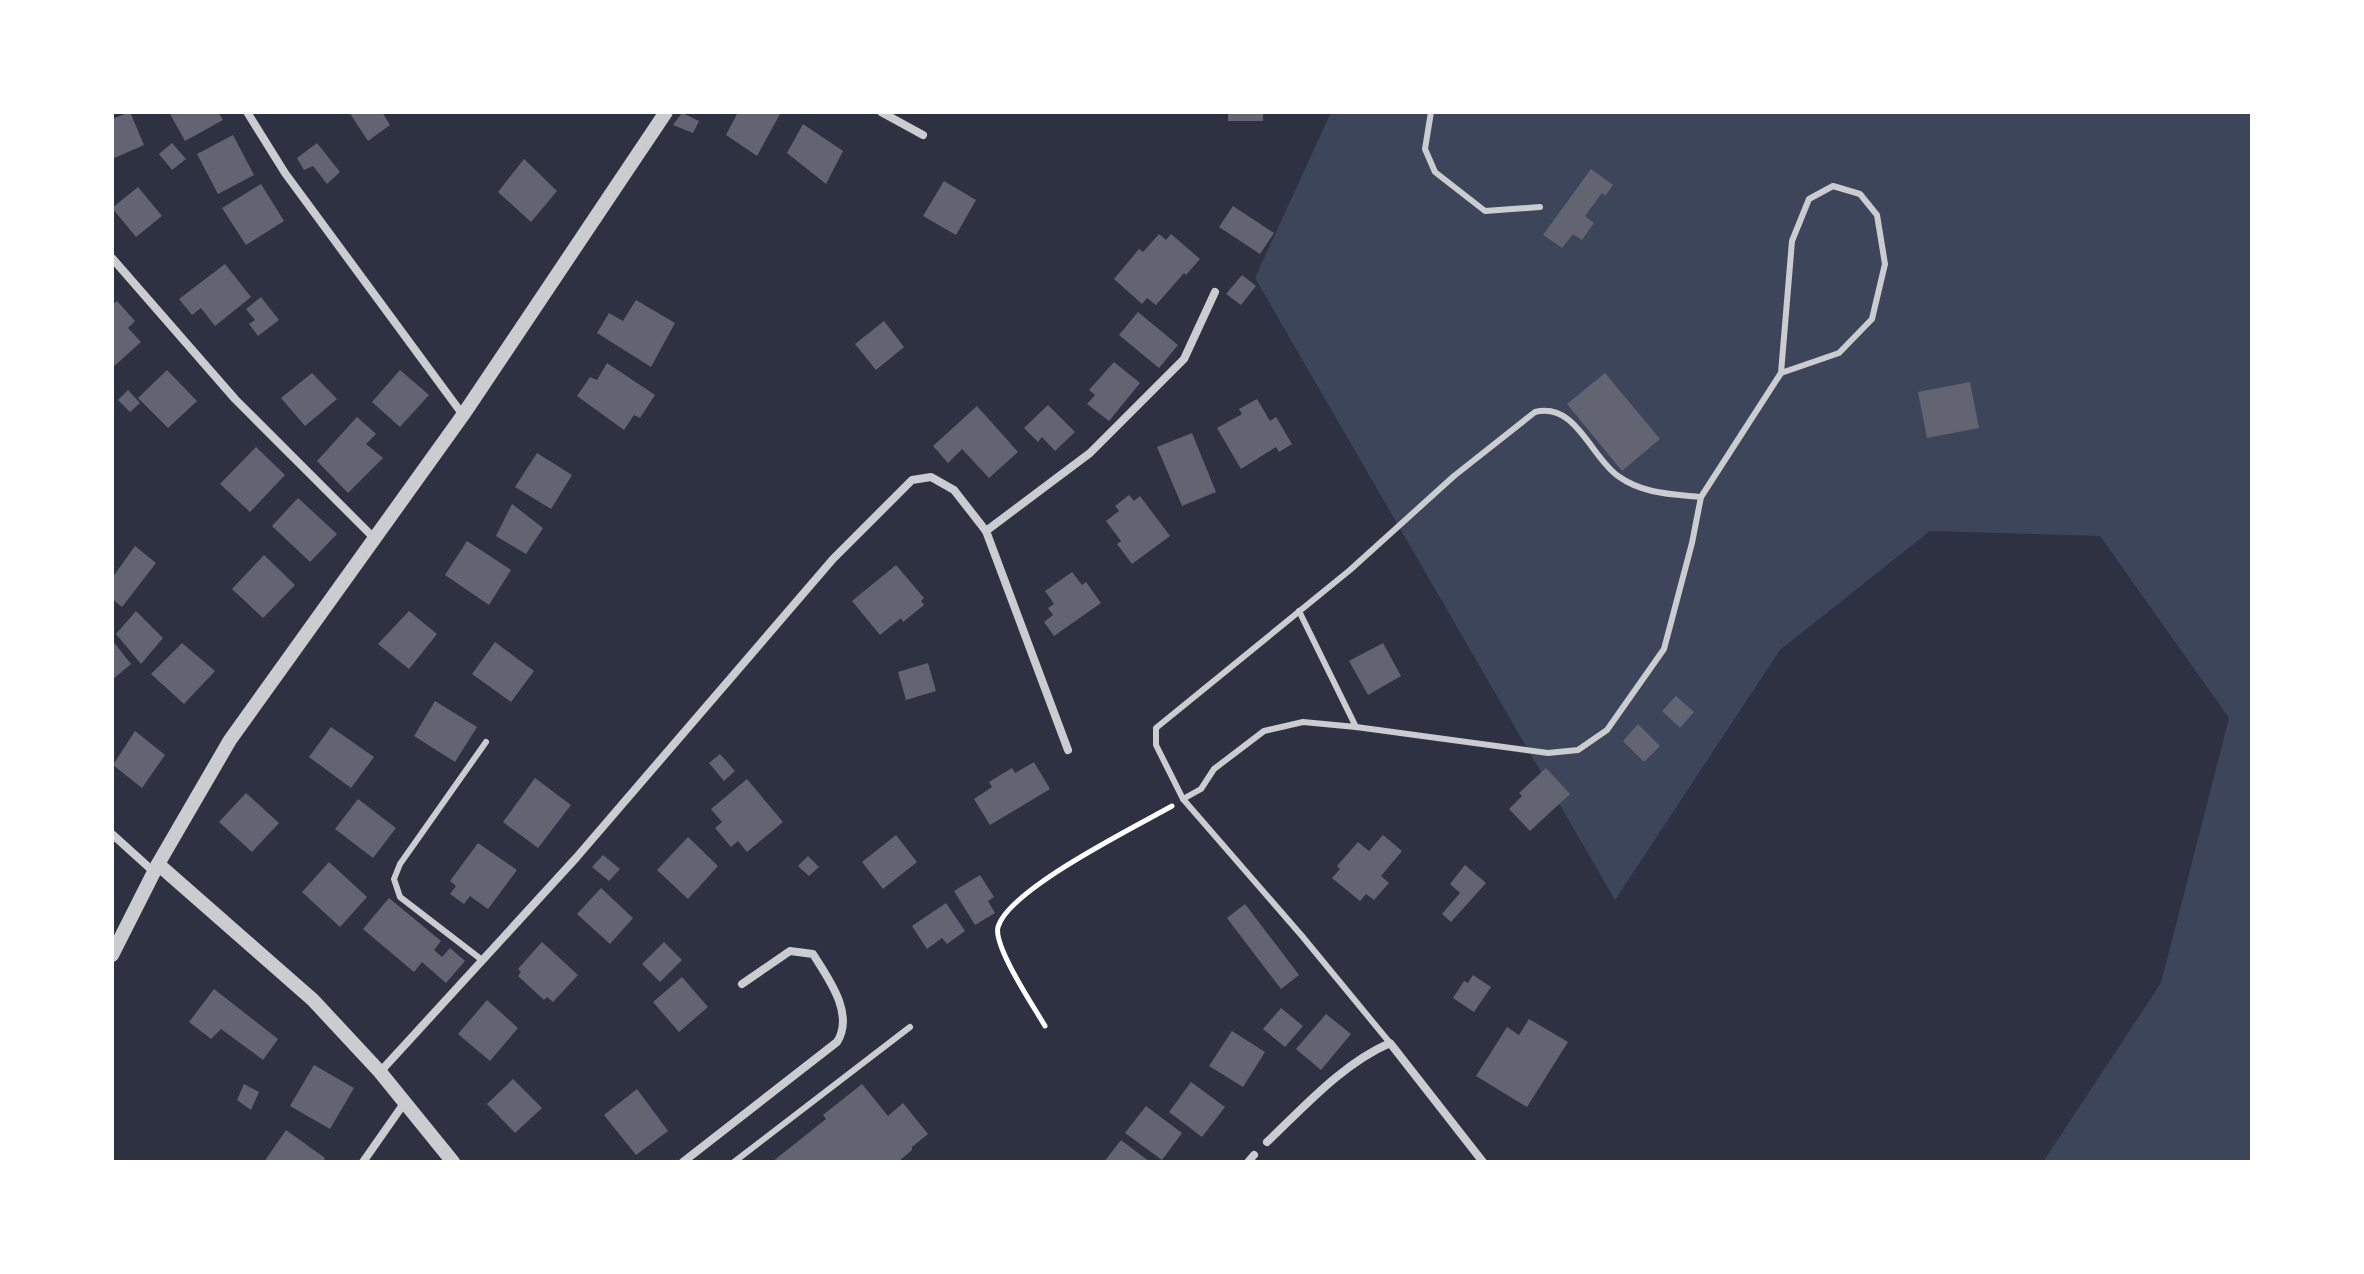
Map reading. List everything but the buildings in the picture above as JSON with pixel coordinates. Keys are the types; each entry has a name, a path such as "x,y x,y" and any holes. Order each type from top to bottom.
{"street":[{"path":"247,112 285,173 463,415"},
{"path":"112,955 156,868 230,740 463,415 666,112"},
{"path":"881,112 923,135"},
{"path":"112,258 235,399 375,540"},
{"path":"986,531 1090,453 1184,359 1215,292"},
{"path":"380,1072 576,858 833,559 912,480 931,477 954,490 986,531 1068,750"},
{"path":"112,834 313,1000 380,1072 453,1162"},
{"path":"683,1162 841,1036 843,1016 830,982 813,954 790,951 742,984"},
{"path":"1267,1142 1321,1091 1370,1052 1390,1043 1483,1162"},
{"path":"363,1162 405,1101"}],"lane":[{"path":"1431,112 1425,149 1435,172 1485,211 1540,207"},
{"path":"1183,799 1201,789 1214,769 1264,731 1303,722 1548,753 1578,750 1597,739 1607,730 1664,649 1701,497 1781,373 1792,241 1809,199 1833,186 1860,194 1877,215 1885,264 1872,319 1839,353 1781,373"},
{"path":"1390,1043 1183,799 1156,745 1156,728 1350,570 1454,476 1535,412 1548,409 1564,414 1617,475 1651,492 1701,497"},
{"path":"1299,611 1356,727"},
{"path":"482,960 400,897 394,879 400,864 486,742"},
{"path":"734,1162 910,1027"}],"path":[{"path":"1045,1026 1000,944 998,928 1011,907 1031,888 1183,799"}],"shaded area":[{"path":"1331,112 2252,112 2252,1162 2043,1162 2161,983 2229,718 2100,536 1930,531 1780,650 1615,900 1255,278"}]}
